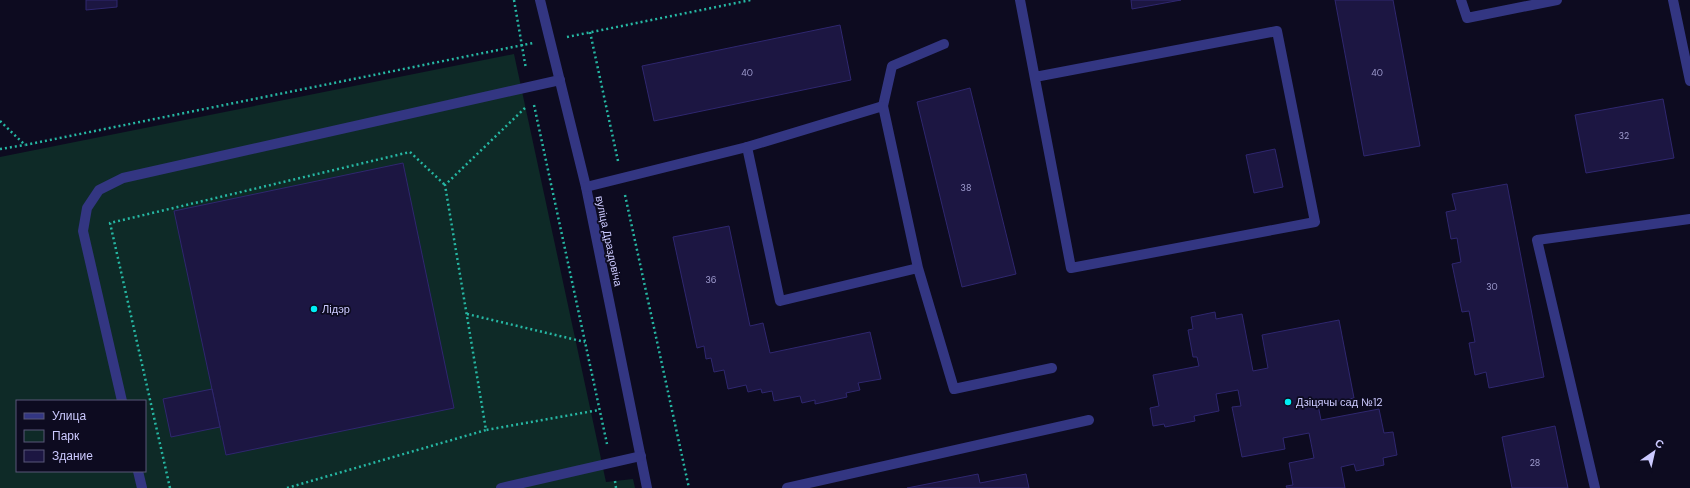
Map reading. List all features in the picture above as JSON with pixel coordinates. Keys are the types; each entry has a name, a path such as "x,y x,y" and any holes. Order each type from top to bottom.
{"street":[{"name":"вуліца Драздовіча","path":"540,0 586,187 648,488"},
{"path":"1020,0 1034,76 1071,268 1315,222 1277,30 1034,76"},
{"path":"1461,0 1467,18 1557,0"},
{"path":"1673,0 1690,81"},
{"path":"944,44 892,66 883,106 918,268 954,389 1052,368"},
{"path":"122,400 82,231 87,208 99,190 123,178 560,80"},
{"path":"586,187 747,147 883,106"},
{"path":"747,147 780,301 918,268"},
{"path":"1595,488 1537,240 1690,219"},
{"path":"787,488 1089,420"},
{"path":"501,488 641,456"},
{"path":"138,472 142,488"}],"path":[{"path":"514,0 521,46 616,488"},
{"path":"0,149 751,0"},
{"path":"590,32 689,488"},
{"path":"445,185 533,100"},
{"path":"0,121 25,144"},
{"path":"170,488 110,223 410,152 445,185 486,430"},
{"path":"467,314 585,342"},
{"path":"286,488 486,430 599,410"}],"green space":[{"path":"514,54 606,482 633,479 635,488 0,488 0,157"}],"building":[{"path":"86,0 117,0 117,7 86,10"},
{"path":"1131,0 1181,0 1132,9"},
{"path":"1335,0 1393,0 1420,146 1364,156"},
{"path":"840,25 851,80 654,121 642,66"},
{"path":"970,88 1016,274 962,287 917,102"},
{"path":"1663,99 1674,158 1586,173 1575,115"},
{"path":"1275,149 1283,187 1254,193 1246,155"},
{"name":"Лідэр","path":"403,163 454,408 226,455 174,211"},
{"path":"1507,184 1544,377 1489,388 1486,372 1475,375 1469,343 1475,342 1469,311 1462,312 1452,264 1461,262 1457,238 1451,239 1446,212 1456,210 1452,194"},
{"path":"729,226 750,326 763,323 770,353 870,332 881,379 858,383 860,390 846,393 847,397 815,404 815,400 802,403 800,396 774,401 772,391 762,393 761,389 748,392 746,385 728,389 724,370 714,372 711,358 706,359 704,346 697,348 673,237"},
{"name":"Дзіцячы сад №12","path":"1215,312 1216,319 1242,314 1253,371 1268,368 1262,335 1339,320 1354,398 1318,405 1321,420 1379,409 1384,433 1393,432 1397,455 1383,458 1384,465 1356,471 1354,464 1341,467 1345,488 1287,488 1286,486 1293,485 1289,463 1314,458 1309,433 1283,438 1285,449 1242,457 1232,407 1241,406 1238,390 1216,394 1219,411 1194,416 1195,421 1165,427 1164,424 1153,426 1150,408 1159,406 1153,375 1199,366 1197,357 1193,357 1188,330 1193,329 1191,317"},
{"path":"212,389 220,427 171,437 163,399"},
{"path":"1555,426 1568,488 1512,488 1502,437"},
{"path":"978,474 980,483 1026,474 1029,488 907,488"}],"place":[{"name":"Лідэр","path":"314,309"},
{"name":"Дзіцячы сад №12","path":"1288,402"}]}
